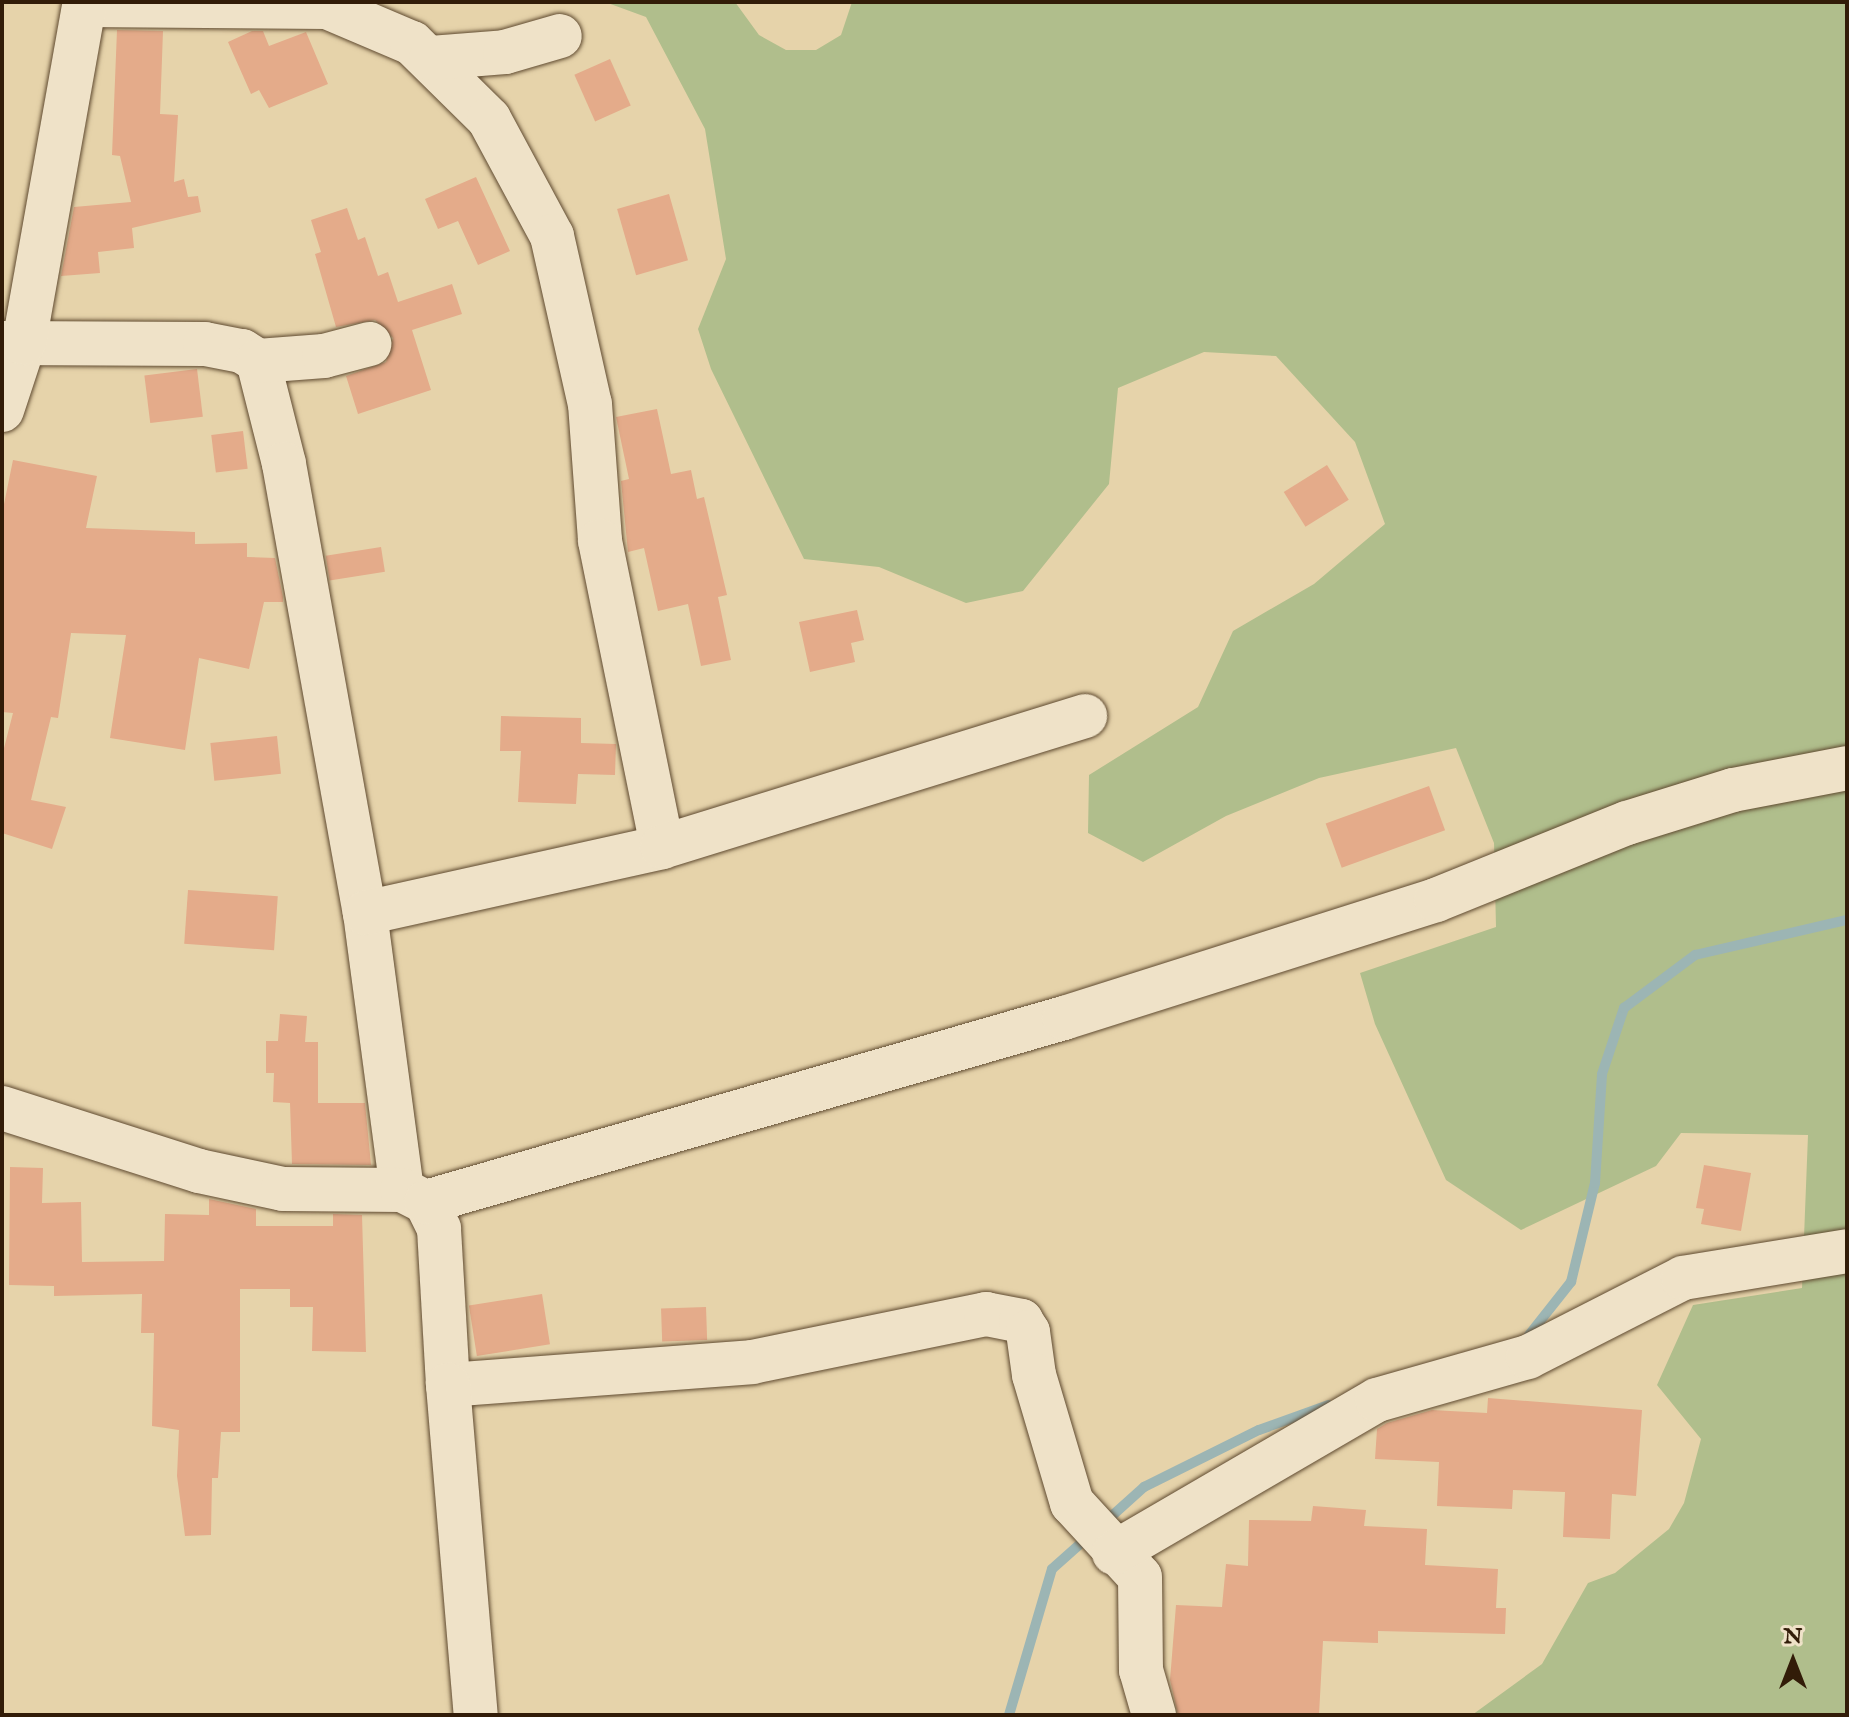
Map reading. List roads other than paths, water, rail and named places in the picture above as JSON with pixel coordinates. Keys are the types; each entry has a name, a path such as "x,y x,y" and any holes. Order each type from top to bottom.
{"street":[{"path":"2,410 13,343 85,4 327,7 368,21 431,58 489,119 552,236 590,404 600,541 662,847"},
{"path":"431,58 505,52 560,36"},
{"path":"13,343 205,344 274,360 369,344"},
{"path":"274,360 284,464 414,1196 439,1229 448,1385 476,1715"},
{"path":"365,913 662,847 1085,716"},
{"path":"2,1108 186,1167 283,1189 414,1196 1064,1018 1436,900 1627,823 1733,790 1847,768"},
{"path":"1111,1548 1377,1400 1528,1357 1683,1278 1847,1251"},
{"path":"448,1385 752,1362 1001,1314 1021,1321 1028,1332 1034,1375 1072,1503 1140,1577 1141,1670 1154,1715"}],"waterway":[{"path":"1529,1335 1571,1282 1595,1183 1602,1074 1624,1008 1695,955 1847,920"},
{"path":"1104,1523 1144,1487 1259,1430 1329,1405"},
{"path":"1009,1715 1052,1569 1089,1536"}]}
